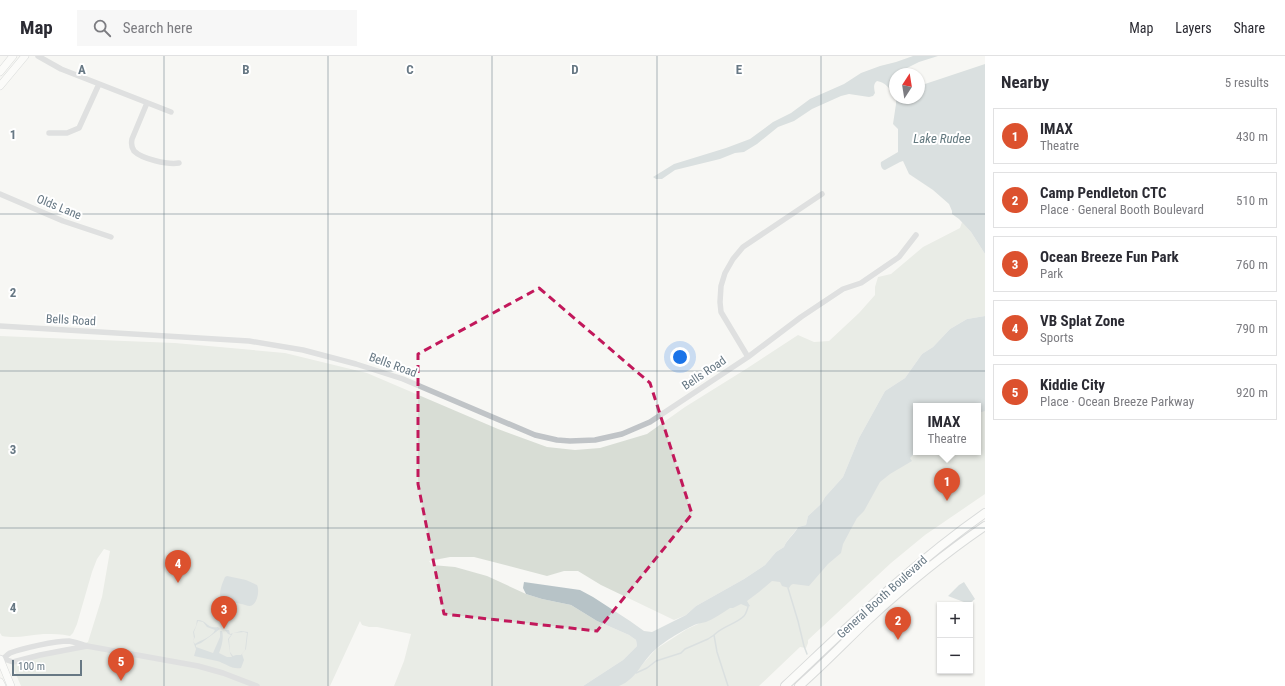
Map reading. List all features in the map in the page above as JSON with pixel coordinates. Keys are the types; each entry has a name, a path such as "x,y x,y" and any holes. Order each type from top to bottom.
{"highway":[{"name":"General Booth Boulevard","path":"784,686 896,582 936,549 985,514"},
{"name":"General Booth Boulevard","path":"799,686 867,621 909,584 947,553 985,526"}],"main road":[{"path":"0,72 13,56"},
{"path":"0,86 25,56"},
{"path":"1,659 11,686"},
{"path":"0,682 2,686"}],"street":[{"path":"38,56 60,70 171,112"},
{"path":"49,133 66,133 79,128 99,84"},
{"path":"147,103 132,139 131,145 133,150 141,156 158,161 179,163"},
{"name":"Olds Lane","path":"0,194 63,221 111,237"},
{"path":"748,357 722,312 720,302 721,286 728,266 737,254 751,241 822,194"},
{"name":"Bells Road","path":"0,326 249,341 303,350 356,364 403,379 535,435 570,441 595,440 610,438 641,427 650,422 748,357 801,317 843,289 861,283 899,256 916,235"},
{"path":"1,659 9,654 34,646 69,641 87,646 198,666 223,673 257,686"},
{"path":"1,659 12,662 87,646"}],"highlighted area":[{"path":"539,288 650,383 692,514 597,631 444,614 418,484 418,354"}],"shaded area":[{"path":"962,222 971,232 985,254 985,316 967,319 950,329 933,347 922,354 905,378 885,391 859,438 843,477 825,497 821,504 808,516 806,525 798,527 786,542 784,547 776,552 765,565 744,579 696,606 686,615 674,620 601,585 578,571 564,571 547,576 474,557 450,557 429,561 432,565 455,567 487,576 526,594 571,605 597,621 629,635 636,640 637,646 623,660 583,686 394,686 404,661 411,634 377,627 369,627 362,625 360,621 330,686 21,686 12,665 88,642 102,597 110,551 104,549 97,559 77,624 70,636 60,634 44,634 18,637 2,636 0,633 0,336 175,343 285,353 367,373 498,429 547,447 575,450 600,448 647,434 685,407 798,335 814,342 829,341 859,313 875,295 875,287 878,277 891,274 923,247 960,228"},
{"path":"985,337 985,494 925,535 891,563 808,640 806,648 800,647 759,686 606,686 641,666 656,649 687,629 698,624 799,548 909,396"}],"water":[{"path":"913,56 938,56 919,62 907,68 889,68 889,88 885,84 877,81 874,85 875,93 873,96 869,97 849,94 841,96 812,109 794,121 778,127 757,144 744,152 735,153 720,159 675,170 662,179 656,179 653,177 674,164 750,139 773,122 791,113 810,99 844,84 861,73"},
{"name":"Lake Rudee","path":"985,64 985,254 971,232 952,214 949,204 933,190 909,174 903,161 885,170 881,166 881,162 898,152 898,129 893,124 896,104 925,104 925,84"},
{"path":"985,316 985,411 981,412 981,403 913,403 913,455 910,458 912,461 890,474 880,482 864,511 857,518 843,544 841,553 828,564 809,586 793,584 789,588 782,586 780,582 772,581 747,601 750,606 748,607 741,604 730,608 715,618 697,624 663,643 650,655 635,675 625,683 619,686 583,686 623,660 637,646 636,640 629,635 597,621 571,605 526,594 523,588 524,582 580,590 644,631 652,632 686,615 696,606 744,579 765,565 776,552 784,547 798,527 806,525 808,516 821,504 825,497 843,477 859,438 885,391 905,378 922,354 933,347 950,329 967,319"},
{"path":"227,576 246,580 257,585 257,597 252,605 249,606 225,602 222,600 220,590 225,577"},
{"path":"964,582 975,599 971,602 964,602 948,596"},
{"path":"197,620 201,620 211,627 218,627 220,629 196,645 196,647 213,653 220,637 220,631 222,631 223,636 219,653 227,657 232,657 230,653 228,639 231,635 225,630 229,630 230,634 233,633 229,639 230,652 233,656 241,655 245,650 247,633 234,633 241,631 248,632 246,649 242,654 244,660 241,668 235,668 217,661 194,656 196,649 193,641 193,632","holes":["198,621 203,622 207,627 215,630 209,636 195,644 193,641 195,637 194,632"]}],"waterway":[{"path":"788,588 807,654"},
{"path":"728,686 717,652 714,635 721,629 741,619 748,607"},
{"path":"636,673 647,668 656,661 681,653 685,649 714,635"}],"place":[{"name":"IMAX","path":"947,501"},
{"name":"VB Splat Zone","path":"178,583"},
{"name":"Ocean Breeze Fun Park","path":"224,629"},
{"name":"Camp Pendleton CTC","path":"898,640"},
{"name":"Kiddie City","path":"121,681"}]}
